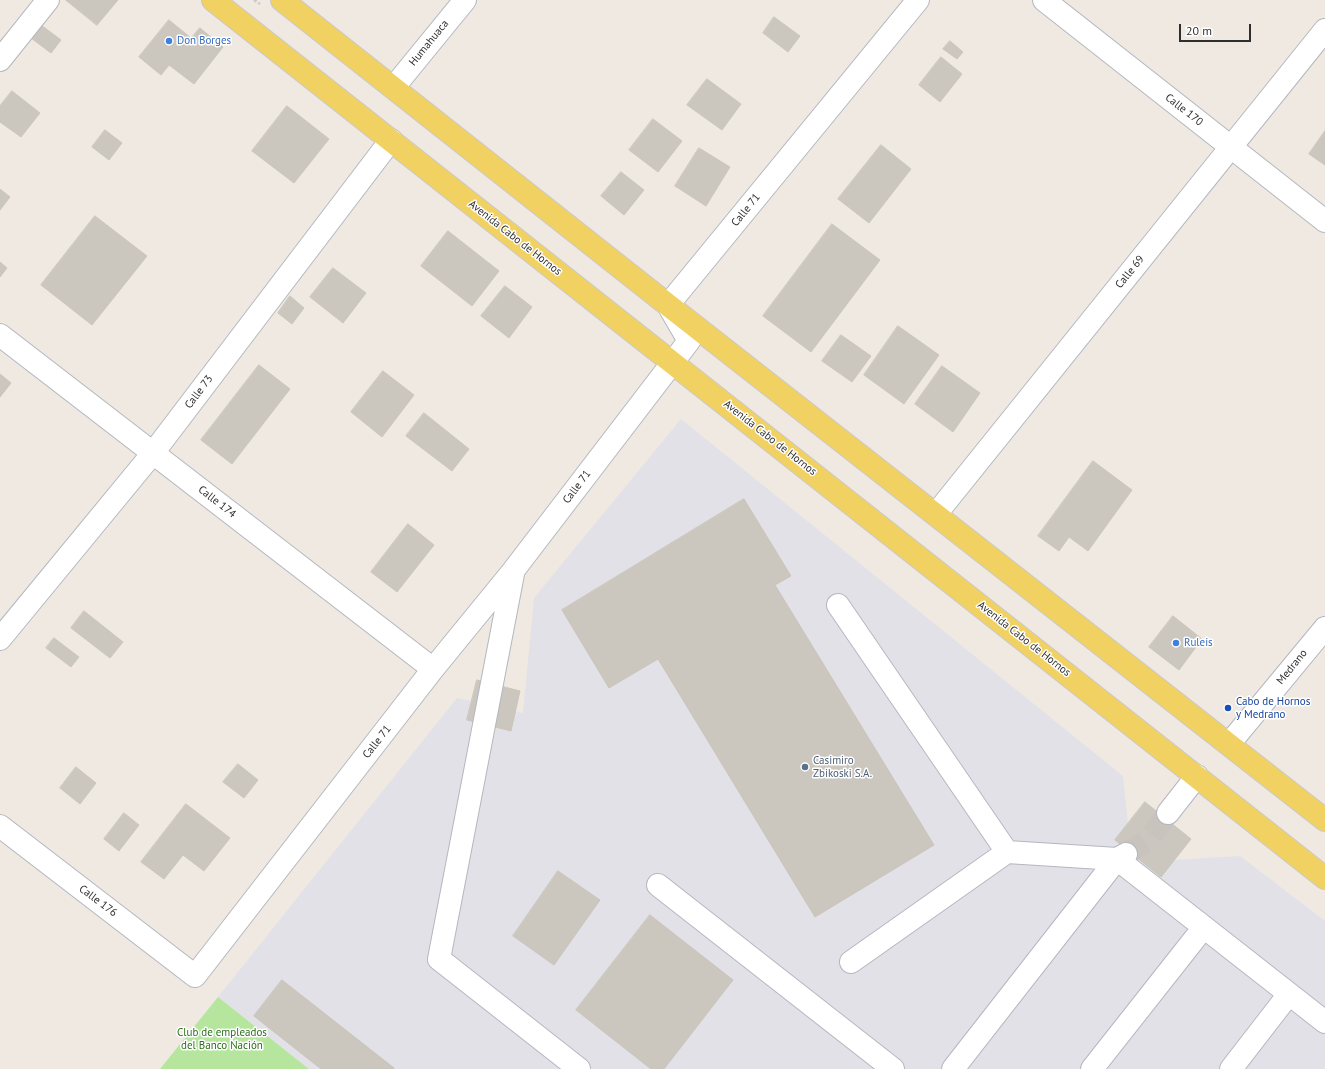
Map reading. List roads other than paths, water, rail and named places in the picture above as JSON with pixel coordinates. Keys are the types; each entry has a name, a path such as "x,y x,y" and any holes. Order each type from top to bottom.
{"main road":[{"name":"Avenida Cabo de Hornos","path":"213,0 1325,878"},
{"path":"282,0 394,86 668,305 1325,820"}],"street":[{"path":"0,60 48,0"},
{"name":"Humahuaca","path":"394,86 465,0"},
{"name":"Calle 71","path":"195,976 433,669 513,571 689,341 668,305 918,0"},
{"name":"Calle 170","path":"1044,0 1325,221"},
{"name":"Calle 69","path":"936,514 1325,30"},
{"name":"Calle 73","path":"0,639 153,453 391,140"},
{"name":"Calle 174","path":"0,335 433,669"},
{"path":"513,571 439,959 579,1069"},
{"path":"838,605 1007,852"},
{"name":"Medrano","path":"1229,744 1325,628"},
{"path":"1168,813 1197,776"},
{"name":"Calle 176","path":"0,826 195,976"},
{"path":"851,962 1007,852 1122,856 1204,927 1325,1022"},
{"path":"953,1069 1122,856"},
{"path":"658,885 893,1069"},
{"path":"1092,1069 1204,927"},
{"path":"1232,1069 1289,994"}],"tunnel":[{"path":"1126,854 1148,840 1168,813"}],"place":[{"name":"Don Borges","path":"169,41"},
{"name":"Ruleis","path":"1176,643"},
{"name":"Cabo de Hornos y Medrano","path":"1228,708"},
{"name":"Casimiro Zbikoski S.A.","path":"805,767"}],"park label":[{"name":"Club de empleados del Banco Nación","path":"222,1039"}]}
